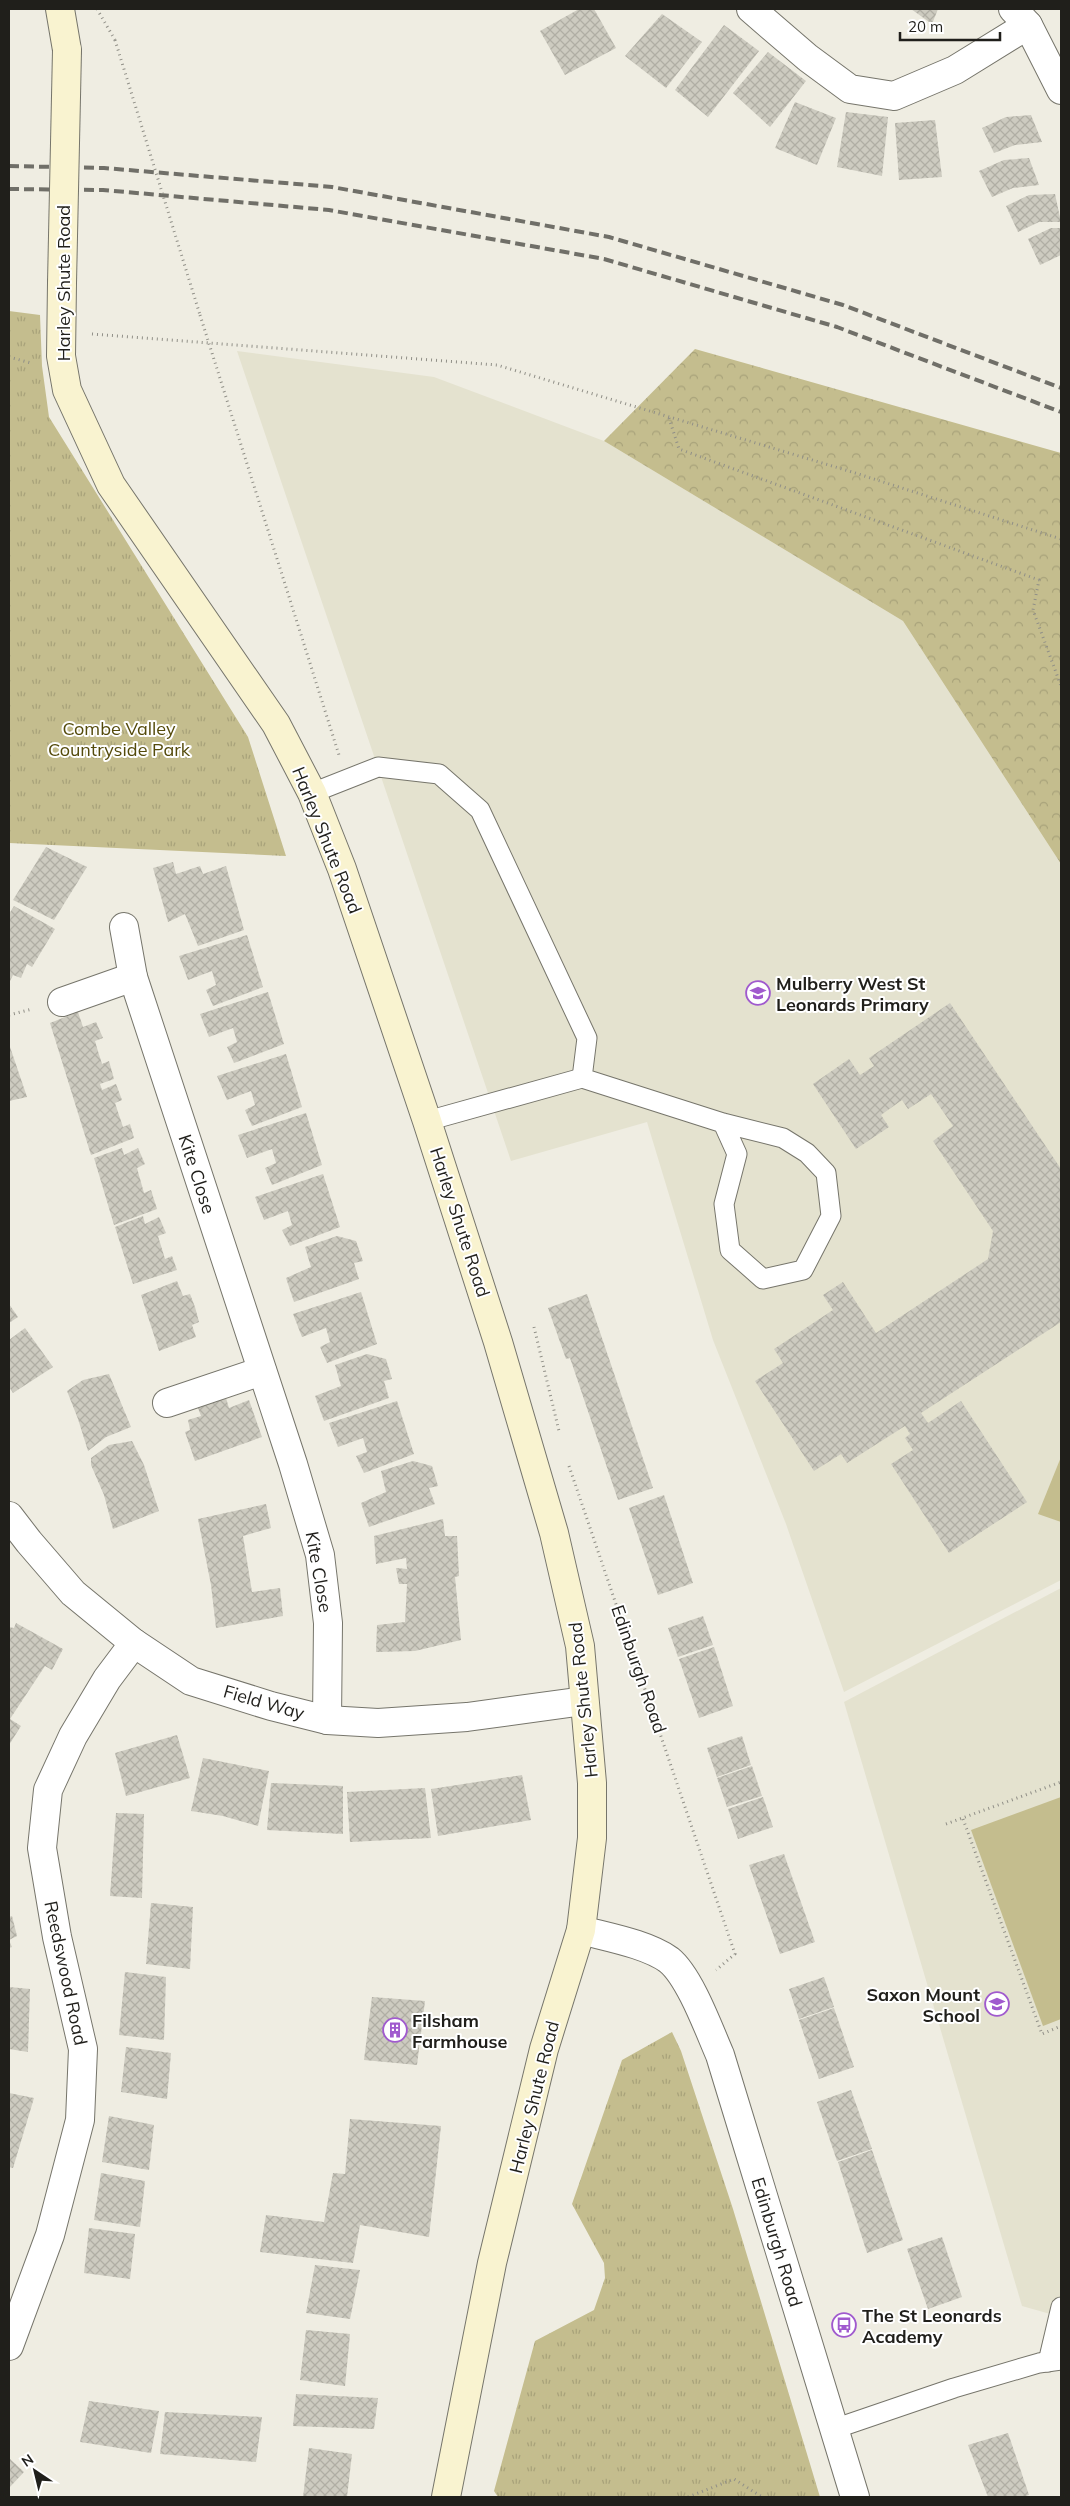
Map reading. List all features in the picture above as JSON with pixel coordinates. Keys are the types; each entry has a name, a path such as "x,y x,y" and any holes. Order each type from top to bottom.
{"main road":[{"name":"Harley Shute Road","path":"60,9 67,50 61,356 67,390 111,484 276,724 312,793 342,869 427,1120 498,1342 554,1533 580,1646 592,1783 592,1838 581,1930 544,2049 492,2263 446,2497"}],"street":[{"path":"751,9 808,58 850,89 894,96 955,70 1021,17 1061,90"},
{"name":"Kite Close","path":"124,927 133,977 293,1464 320,1555 328,1623 327,1720"},
{"path":"62,1002 133,977"},
{"path":"167,1403 262,1371"},
{"name":"Field Way","path":"9,1516 73,1593 134,1643 191,1680 271,1706 327,1720 378,1723 457,1718 584,1701"},
{"name":"Reedswood Road","path":"9,2346 50,2234 80,2120 83,2048 57,1937 42,1848 48,1790 73,1736 107,1679 134,1643"},
{"name":"Edinburgh Road","path":"581,1930 633,1943 669,1960 691,1990 720,2055 854,2497"}],"lane":[{"path":"312,793 378,767 439,774 480,810 587,1038 582,1078"},
{"path":"427,1120 582,1078 724,1123 783,1138 808,1153 826,1173 831,1216 803,1270 763,1279 730,1250 724,1204 737,1154 724,1123"},
{"path":"834,2428 954,2388 1055,2361 1061,2307"}],"path":[{"path":"97,9 114,40 346,779"},
{"path":"9,357 42,366 61,356 92,333 497,365 852,472 1061,539"},
{"path":"669,417 680,449 1039,580 1033,610 1061,686"},
{"path":"534,1328 561,1438"},
{"name":"Edinburgh Road","path":"566,1457 735,1954 691,1990"},
{"path":"946,1824 1061,1782"},
{"path":"963,1819 1042,2034 1061,2026"},
{"path":"688,2497 734,2479 762,2497"}],"shaded area":[{"name":"Mulberry West St Leonards Primary","path":"237,351 434,377 604,441 903,621 1061,864 1061,1580 844,1692 786,1524 713,1340 647,1122 511,1161"},
{"name":"Saxon Mount School","path":"1061,1588 1061,2317 1022,2306 844,1702"}],"green space":[{"name":"Combe Valley Countryside Park","path":"9,311 40,315 42,366 49,417 248,737 286,856 9,843"},
{"path":"695,349 1061,453 1061,864 903,621 604,441"},
{"path":"1061,1457 1061,1522 1038,1514"},
{"path":"1061,1797 1061,2019 1043,2026 971,1830"},
{"path":"672,2032 681,2051 733,2209 820,2497 498,2497 494,2491 535,2341 594,2310 605,2278 604,2263 572,2204 622,2060"}],"building":[{"path":"579,9 594,9 616,48 565,75 540,31"},
{"path":"911,9 938,9 932,24"},
{"path":"662,14 702,42 666,88 625,56"},
{"path":"724,25 759,51 708,117 675,90"},
{"path":"768,52 806,81 770,127 733,93"},
{"path":"795,102 836,118 817,165 775,148"},
{"path":"846,112 888,117 882,176 837,167"},
{"path":"1031,115 1042,142 1015,145 994,153 982,128 1006,117"},
{"path":"935,120 942,177 899,180 895,123"},
{"path":"1029,158 1039,185 1013,188 992,197 979,171 1004,160"},
{"path":"1055,194 1061,222 1039,222 1018,232 1006,206 1029,195"},
{"path":"1051,228 1061,228 1061,255 1040,265 1028,239"},
{"path":"46,847 87,867 54,920 13,900"},
{"path":"173,862 176,874 200,866 203,874 226,866 244,930 198,946 185,914 168,922 153,868"},
{"path":"14,906 55,929 32,967 27,964 21,978 13,975 9,983 9,914"},
{"path":"247,935 263,987 213,1006 206,990 216,985 212,971 188,980 179,956"},
{"path":"268,992 284,1044 234,1063 227,1047 237,1042 233,1028 209,1037 200,1014"},
{"path":"950,1003 1061,1169 1061,1322 921,1413 928,1423 961,1401 1027,1502 949,1553 891,1464 913,1450 905,1438 910,1434 905,1426 847,1463 841,1454 814,1471 755,1381 783,1363 774,1349 833,1310 823,1295 843,1282 876,1333 988,1259 993,1231 933,1141 953,1126 931,1094 908,1109 902,1100 881,1115 889,1127 856,1149 813,1084 849,1059 860,1075 874,1066 869,1058"},
{"path":"78,1012 83,1027 96,1022 103,1038 95,1041 102,1064 109,1061 114,1079 100,1084 102,1090 116,1084 122,1100 115,1103 123,1127 130,1124 134,1138 91,1155 50,1023"},
{"path":"9,1044 27,1097 9,1101"},
{"path":"286,1054 302,1107 252,1126 245,1110 255,1105 251,1091 227,1100 217,1076"},
{"path":"306,1113 322,1165 272,1185 265,1168 276,1163 272,1149 247,1158 238,1135"},
{"path":"122,1148 124,1155 138,1148 145,1164 137,1168 144,1193 151,1190 157,1209 114,1225 94,1158"},
{"path":"323,1174 340,1227 290,1246 282,1230 292,1225 288,1211 264,1220 255,1197"},
{"path":"143,1216 145,1224 159,1217 166,1233 158,1236 165,1259 172,1256 177,1270 133,1284 115,1227"},
{"path":"337,1236 356,1241 363,1261 354,1263 359,1279 294,1302 286,1278 311,1267 305,1247"},
{"path":"177,1281 183,1296 190,1294 195,1307 199,1322 192,1325 196,1337 159,1351 141,1295"},
{"path":"361,1292 377,1344 327,1363 320,1347 330,1342 326,1328 302,1337 293,1314"},
{"path":"587,1294 653,1488 618,1500 570,1358 566,1359 548,1308"},
{"path":"9,1304 18,1317 9,1323"},
{"path":"25,1328 53,1367 13,1393 9,1387 9,1340"},
{"path":"367,1354 386,1359 392,1379 384,1381 389,1398 324,1421 315,1396 341,1386 335,1365"},
{"path":"109,1374 131,1427 106,1437 88,1451 67,1391 83,1380"},
{"path":"226,1398 229,1408 249,1400 262,1437 195,1461 185,1432 190,1430 188,1420 201,1416 198,1408"},
{"path":"397,1401 414,1454 364,1473 356,1456 367,1452 363,1438 338,1447 329,1423"},
{"path":"132,1441 144,1465 159,1511 113,1529 104,1495 91,1465 91,1458 109,1445"},
{"path":"413,1461 432,1466 438,1486 429,1488 435,1504 369,1527 361,1503 386,1492 381,1471"},
{"path":"664,1495 693,1583 658,1595 629,1508"},
{"path":"266,1504 271,1528 243,1536 252,1592 280,1588 283,1616 216,1628 211,1585 198,1519"},
{"path":"443,1519 445,1536 457,1536 459,1576 455,1577 461,1640 415,1651 376,1652 377,1625 405,1622 407,1584 399,1584 396,1568 407,1569 406,1558 376,1564 374,1536"},
{"path":"703,1616 713,1645 678,1657 668,1628"},
{"path":"16,1623 63,1649 52,1670 45,1666 10,1719 21,1726 9,1745 9,1627 14,1628"},
{"path":"714,1647 733,1706 699,1718 679,1659"},
{"path":"177,1735 190,1778 126,1796 115,1753"},
{"path":"742,1736 751,1765 717,1777 707,1748"},
{"path":"203,1758 269,1771 258,1826 223,1816 191,1811"},
{"path":"752,1766 762,1796 727,1807 717,1778"},
{"path":"522,1775 531,1820 438,1836 431,1789"},
{"path":"271,1783 343,1786 343,1834 267,1830"},
{"path":"425,1788 431,1838 350,1842 347,1792"},
{"path":"763,1797 773,1827 738,1839 728,1809"},
{"path":"116,1813 144,1814 142,1898 110,1896"},
{"path":"784,1854 815,1942 780,1954 749,1865"},
{"path":"151,1903 193,1907 190,1969 146,1964"},
{"path":"12,1916 17,1936 9,1940 9,1917"},
{"path":"125,1972 166,1977 164,2040 119,2035"},
{"path":"824,1977 834,2007 799,2019 789,1989"},
{"path":"9,1987 30,1989 28,2052 9,2049"},
{"name":"Filsham Farmhouse","path":"372,1997 425,2001 417,2065 364,2060"},
{"path":"834,2008 854,2067 819,2079 799,2020"},
{"path":"126,2047 171,2053 167,2099 121,2092"},
{"path":"851,2090 872,2149 837,2161 817,2102"},
{"path":"9,2093 34,2098 13,2168 9,2167"},
{"path":"109,2116 154,2125 149,2170 102,2162"},
{"path":"350,2119 441,2126 429,2237 360,2225 353,2263 260,2252 266,2215 324,2222 333,2173 345,2174"},
{"path":"872,2150 903,2240 867,2253 838,2162"},
{"path":"101,2173 145,2181 140,2227 94,2220"},
{"path":"89,2228 135,2234 130,2279 84,2273"},
{"path":"942,2237 962,2297 928,2309 907,2249"},
{"path":"315,2265 360,2270 350,2319 306,2313"},
{"path":"306,2330 350,2334 345,2386 300,2380"},
{"path":"296,2394 378,2398 374,2429 293,2426"},
{"path":"89,2401 159,2411 151,2453 80,2442"},
{"path":"165,2412 262,2417 256,2462 160,2454"},
{"path":"1008,2433 1029,2495 1022,2497 988,2497 968,2445"},
{"path":"309,2448 352,2454 347,2497 303,2497"},
{"path":"9,2458 24,2472 9,2488"}],"railway":[{"path":"9,166 104,168 332,187 609,237 843,305 1061,388"},
{"path":"9,189 103,190 329,210 604,259 837,327 1061,412"}],"place":[{"name":"Mulberry West St Leonards Primary","path":"758,993"},
{"name":"Saxon Mount School","path":"997,2004"},
{"name":"Filsham Farmhouse","path":"395,2030"},
{"name":"The St Leonards Academy","path":"844,2325"}]}
